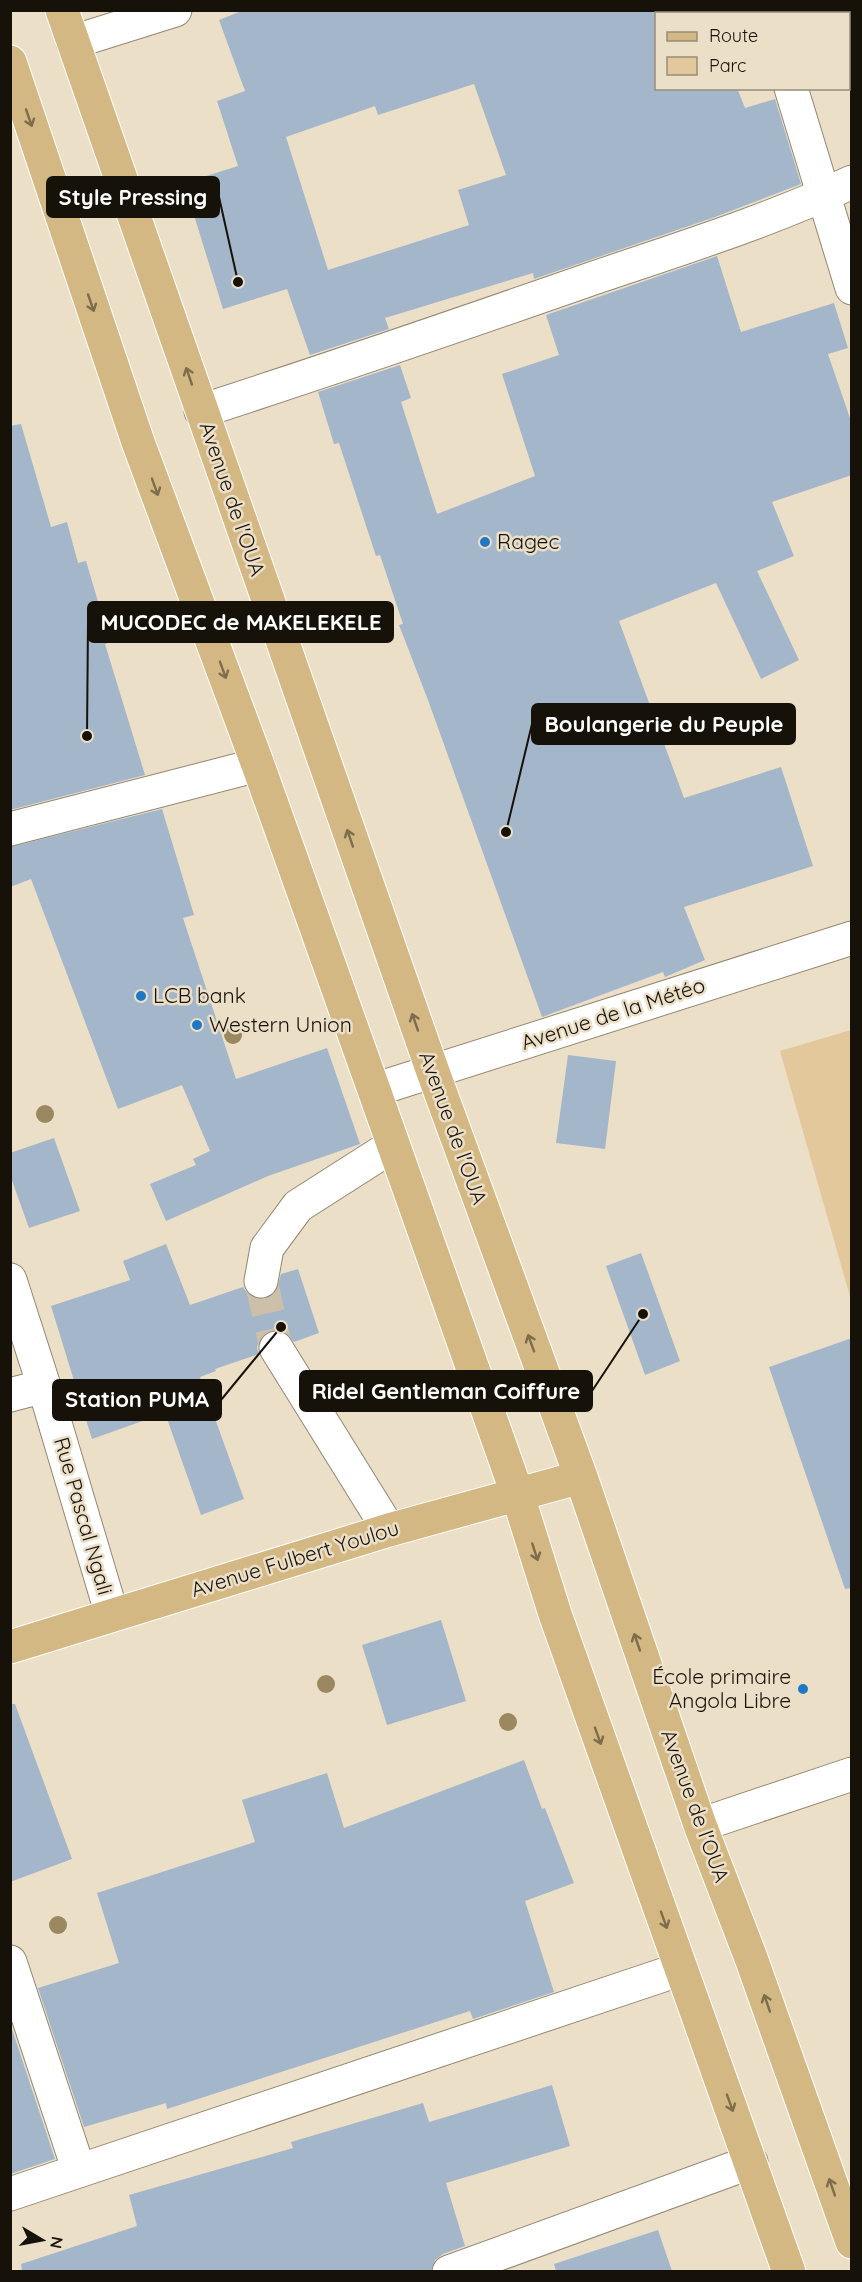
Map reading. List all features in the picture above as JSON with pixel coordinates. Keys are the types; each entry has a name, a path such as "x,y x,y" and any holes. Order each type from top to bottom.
{"main road":[{"name":"Avenue de l'OUA","path":"62,10 433,1072 581,1477 700,1825 751,1958 852,2242"},
{"path":"10,62 138,442 258,765 374,1090 518,1496 555,1614 789,2271"},
{"name":"Avenue Fulbert Youlou","path":"10,1647 389,1530 581,1477"}],"street":[{"path":"73,42 176,10"},
{"path":"792,90 822,196 852,288"},
{"path":"201,411 329,370 702,241 822,196 852,182"},
{"path":"10,829 258,765"},
{"name":"Avenue de la Météo","path":"374,1090 852,938"},
{"path":"261,1281 267,1248 298,1206 392,1146"},
{"name":"Rue Pascal Ngali","path":"10,1280 112,1615"},
{"path":"276,1348 389,1530"},
{"path":"10,1395 44,1386"},
{"path":"700,1825 852,1774"},
{"path":"10,1962 79,2171"},
{"path":"10,2194 681,1969"},
{"path":"449,2271 751,2162"}],"green space":[{"path":"852,1030 851,1300 780,1051"}],"building":[{"path":"244,10 657,10 655,12 655,90 738,90 745,108 775,99 801,184 715,217 534,279 533,273 385,318 389,329 310,355 287,289 223,309 184,183 238,166 217,101 245,91 219,20","holes":["474,84 506,175 458,190 469,225 328,270 286,137 375,106 378,115"]},
{"path":"717,256 741,332 834,303 848,348 828,354 852,424 852,475 772,502 794,556 757,571 799,660 761,679 716,583 619,621 684,798 781,767 813,866 684,907 705,960 665,977 663,972 542,1017 399,625 403,624 380,555 376,556 339,443 334,444 318,392 400,365 411,398 401,402 437,514 535,476 502,374 559,355 546,315"},
{"path":"21,424 51,527 67,522 78,563 86,561 110,642 105,644 145,775 10,810 10,426"},
{"path":"162,809 194,915 183,918 236,1079 327,1048 360,1144 268,1176 166,1221 150,1184 196,1165 193,1159 210,1151 182,1085 118,1109 31,879 10,887 10,847"},
{"path":"568,1055 616,1061 605,1149 556,1143"},
{"path":"54,1138 80,1211 29,1228 10,1175 10,1153"},
{"path":"166,1244 190,1305 243,1287 249,1296 267,1299 276,1293 281,1274 298,1269 319,1333 294,1342 284,1331 276,1329 267,1332 259,1340 257,1348 259,1354 215,1369 216,1371 200,1377 244,1499 201,1515 165,1413 92,1439 51,1306 130,1280 123,1261"},
{"path":"641,1253 680,1361 645,1375 606,1266"},
{"path":"852,1338 852,1588 845,1589 769,1367"},
{"path":"441,1620 466,1701 387,1725 362,1645"},
{"path":"10,1704 15,1704 72,1859 10,1882"},
{"path":"524,1760 574,1883 525,1901 554,1992 473,2019 470,2011 167,2109 166,2103 84,2127 38,1988 119,1963 97,1893 255,1842 242,1800 327,1773 344,1828"},
{"path":"10,2023 55,2159 10,2174"},
{"path":"552,2085 570,2146 446,2183 465,2246 443,2254 435,2260 431,2271 22,2271 21,2264 137,2226 129,2195 293,2148 291,2142 423,2103 429,2122"},
{"path":"658,2230 672,2271 556,2271 554,2264"}],"tunnel":[{"path":"261,1281 276,1348"}],"place":[{"name":"Style Pressing","path":"238,282"},
{"name":"Ragec","path":"485,542"},
{"name":"MUCODEC de MAKELEKELE","path":"87,736"},
{"name":"Boulangerie du Peuple","path":"506,832"},
{"name":"LCB bank","path":"141,996"},
{"name":"Western Union","path":"197,1025"},
{"name":"Ridel Gentleman Coiffure","path":"643,1314"},
{"name":"Station PUMA","path":"281,1327"},
{"name":"École primaire Angola Libre","path":"803,1689"}]}
